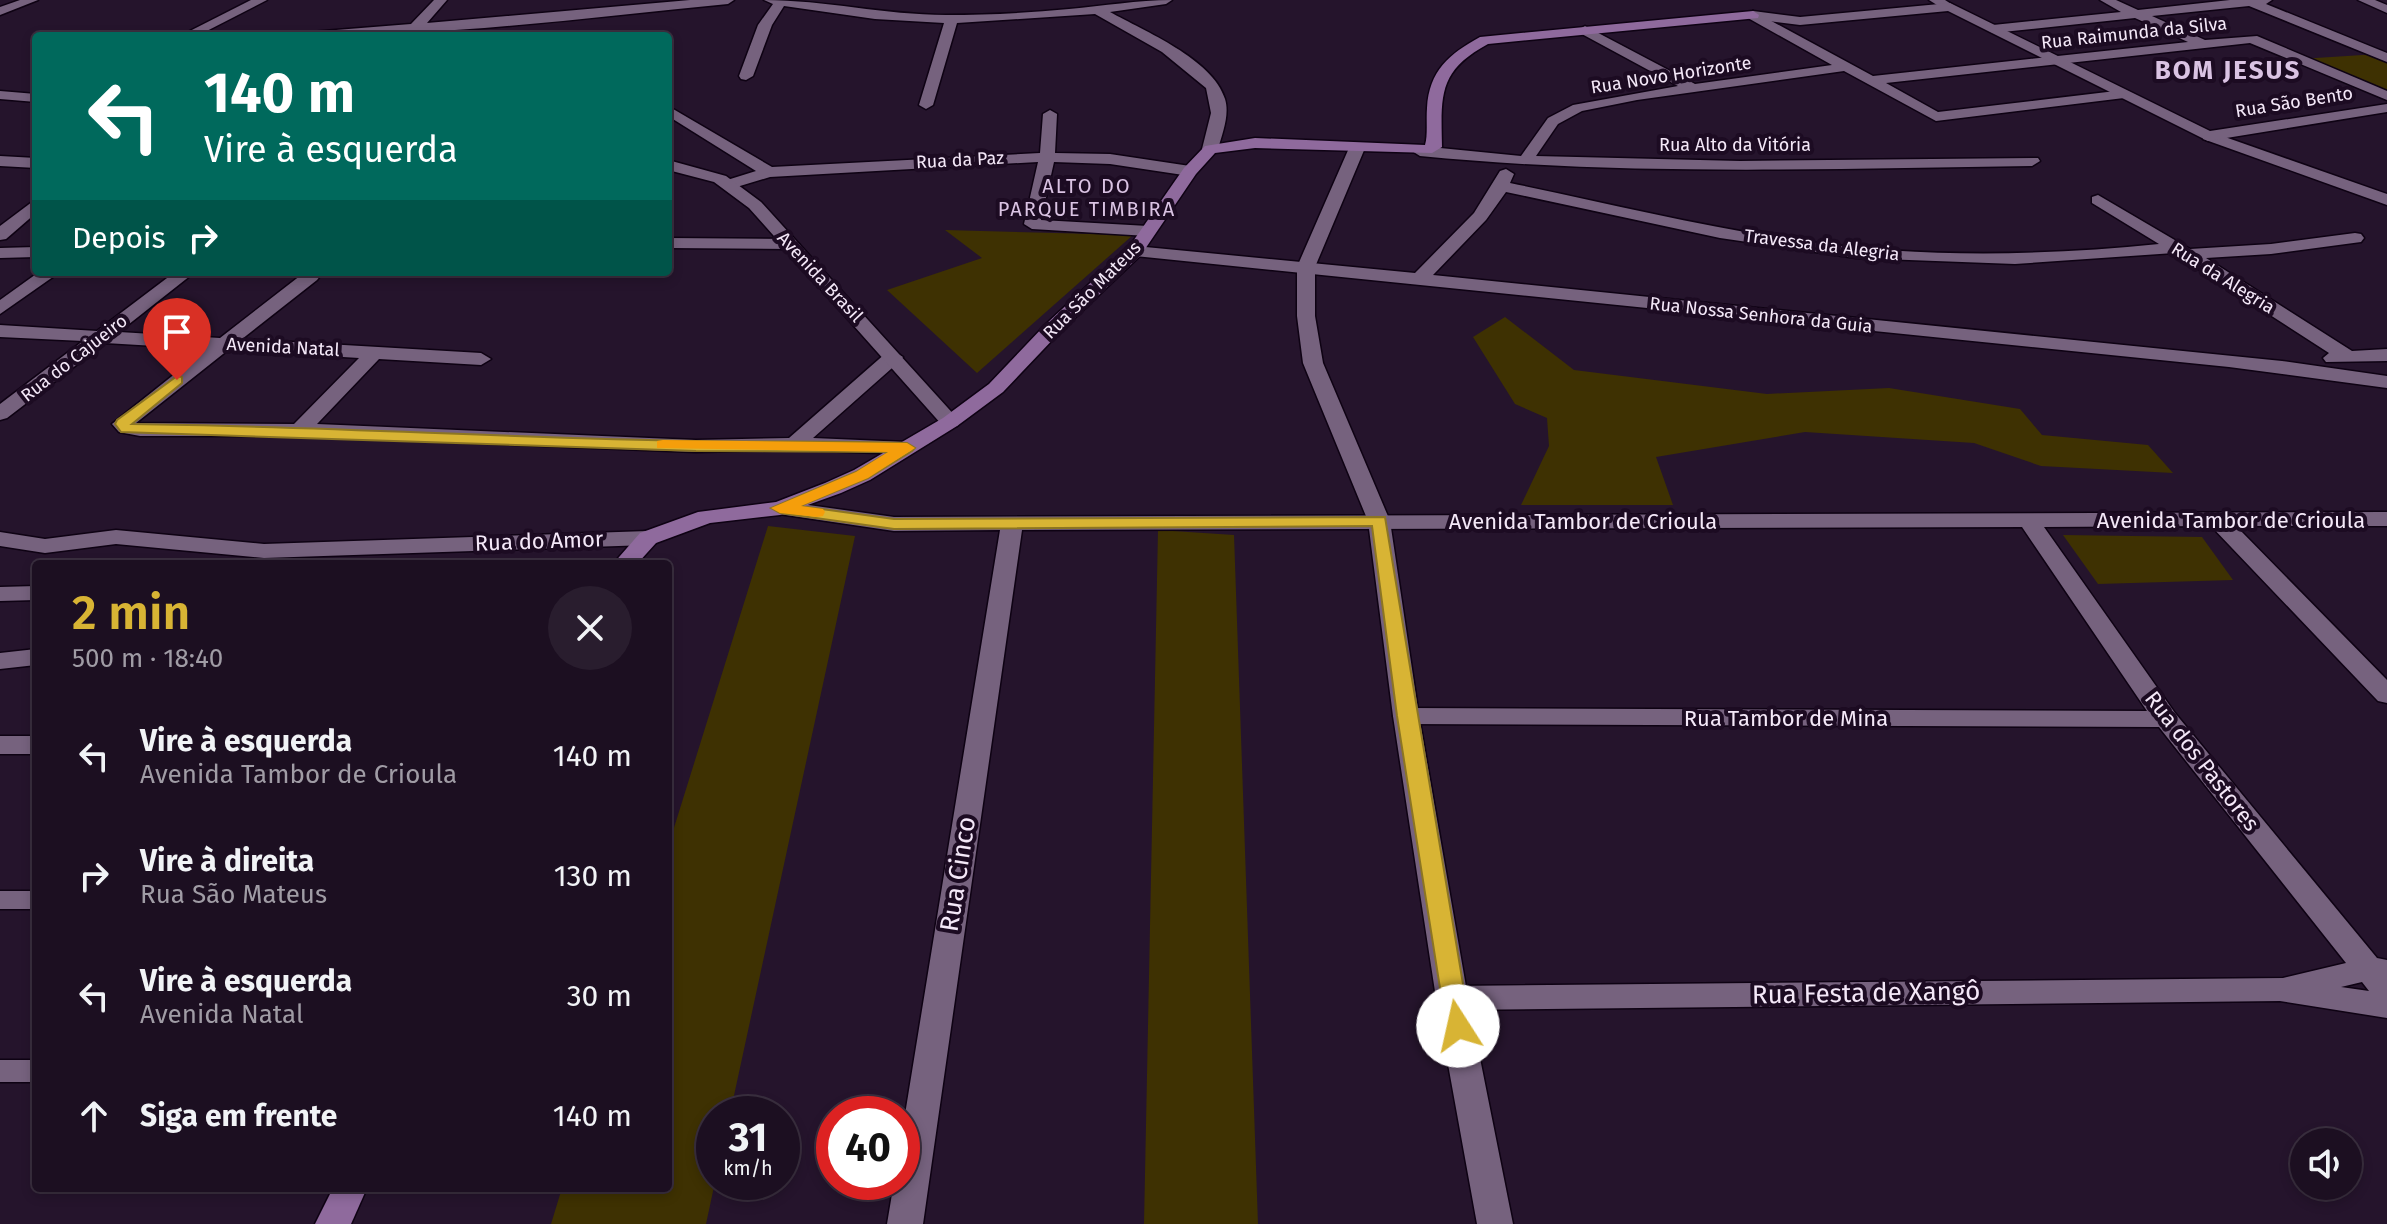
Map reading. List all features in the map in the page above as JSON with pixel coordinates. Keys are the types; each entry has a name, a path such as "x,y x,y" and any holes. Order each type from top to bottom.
{"main road":[{"path":"1729,0 1753,15"},
{"path":"1431,151 1434,90 1447,64 1485,40 1753,15"},
{"name":"Rua Alto da Vitória","path":"1210,149 1255,143 1431,151"},
{"name":"Rua São Mateus","path":"648,538 706,517 780,508 862,475 950,422 996,388 1135,251 1190,171 1210,149"},
{"path":"629,560 648,538"},
{"path":"333,1224 348,1192"}],"street":[{"path":"0,11 32,0"},
{"path":"195,32 261,0"},
{"path":"416,27 441,0"},
{"path":"358,32 561,17 728,0"},
{"path":"1935,0 2208,136 2387,200"},
{"path":"2106,0 2203,44"},
{"path":"2364,0 2387,9"},
{"path":"746,76 776,1 880,15 952,19 1099,11 1158,1"},
{"path":"1993,29 2136,14 2214,2 2258,1 2387,58"},
{"path":"1753,15 1800,21 1950,7"},
{"name":"Rua São Mateus","path":"1099,11 1178,57 1205,79 1217,96 1219,114 1210,149"},
{"path":"1753,15 1845,67 1875,80 1936,117 2124,94"},
{"path":"926,105 952,19"},
{"path":"1585,30 1693,88"},
{"name":"Rua Raimunda da Silva","path":"1875,80 2252,39 2387,96"},
{"name":"Rua Novo Horizonte","path":"1518,160 1553,121 1578,108 1845,67"},
{"path":"0,95 32,98"},
{"name":"Rua São Bento","path":"2208,136 2387,108"},
{"path":"672,112 769,172"},
{"path":"1050,114 1047,157 1032,222 1035,226 1148,231"},
{"path":"4,161 32,147"},
{"path":"1357,148 1306,267 1306,316 1313,363 1379,521 1406,716 1452,998 1495,1224"},
{"name":"Rua Alto da Vitória","path":"1431,151 1518,160 1740,166 2032,161"},
{"name":"Rua da Paz","path":"730,184 769,172 1047,157 1110,159 1190,171"},
{"path":"1420,278 1486,207 1518,160"},
{"path":"4,161 32,163"},
{"name":"Avenida Brasil","path":"672,166 694,170 730,184 755,205 950,422"},
{"name":"Travessa da Alegria","path":"1501,186 1752,239 1891,254 2015,259 2271,249 2355,238"},
{"name":"Rua da Alegria","path":"2098,200 2348,357"},
{"path":"0,235 32,207"},
{"path":"672,243 790,244"},
{"name":"Rua Nossa Senhora da Guia","path":"1135,251 1420,278 1955,336 2268,364 2387,382"},
{"path":"0,253 32,252"},
{"path":"0,308 45,276"},
{"name":"Rua do Cajueiro","path":"0,414 181,276"},
{"path":"311,276 122,424 126,428 140,430 300,430 696,446 794,444 907,448"},
{"name":"Avenida Natal","path":"0,331 481,359"},
{"name":"Avenida Natal","path":"300,430 375,352"},
{"path":"2268,364 2387,355"},
{"path":"794,444 893,357"},
{"name":"Avenida Tambor de Crioula","path":"780,508 894,524 2387,519"},
{"path":"2216,519 2387,695"},
{"name":"Rua dos Pastores","path":"2029,521 2166,719 2381,977"},
{"name":"Rua Cinco","path":"905,1224 1012,523"},
{"name":"Rua do Amor","path":"0,539 45,546 116,537 264,551 648,538"},
{"path":"0,594 32,593"},
{"path":"0,661 32,657"},
{"name":"Rua Tambor de Mina","path":"1406,716 2166,719"},
{"path":"0,745 32,745"},
{"name":"Rua Festa de Xangô","path":"1452,998 2280,989 2381,977"},
{"name":"Rua Festa de Xangô","path":"2280,989 2387,1006"}],"lane":[{"path":"0,900 32,900"},
{"path":"0,1071 32,1071"}],"shaded area":[{"path":"2378,54 2387,58 2387,96 2300,59"},
{"path":"945,230 1133,235 977,373 887,290 982,258"},
{"path":"1505,317 1574,370 1767,394 1889,388 2020,409 2042,435 2148,445 2173,473 2041,466 1974,443 1805,432 1656,457 1673,505 1521,505 1549,446 1547,418 1515,404 1473,337"},
{"path":"768,526 855,536 734,1096 696,1096 696,1200 711,1200 706,1224 551,1224 561,1192 672,1192 672,834"},
{"path":"1158,530 1234,535 1258,1224 1144,1224"},
{"path":"2063,535 2202,537 2233,580 2098,584"}],"slow traffic":[{"path":"663,445 794,444 907,448 862,475 780,508 817,512"}],"district":[{"name":"BOM JESUS","path":"2228,70"},
{"name":"ALTO DO PARQUE TIMBIRA","path":"1087,198"}],"route":[{"path":"177,380 122,424 126,428 140,430 300,430 696,446 794,444 907,448 862,475 780,508 894,524 1379,521 1406,716 1458,1026"}]}
